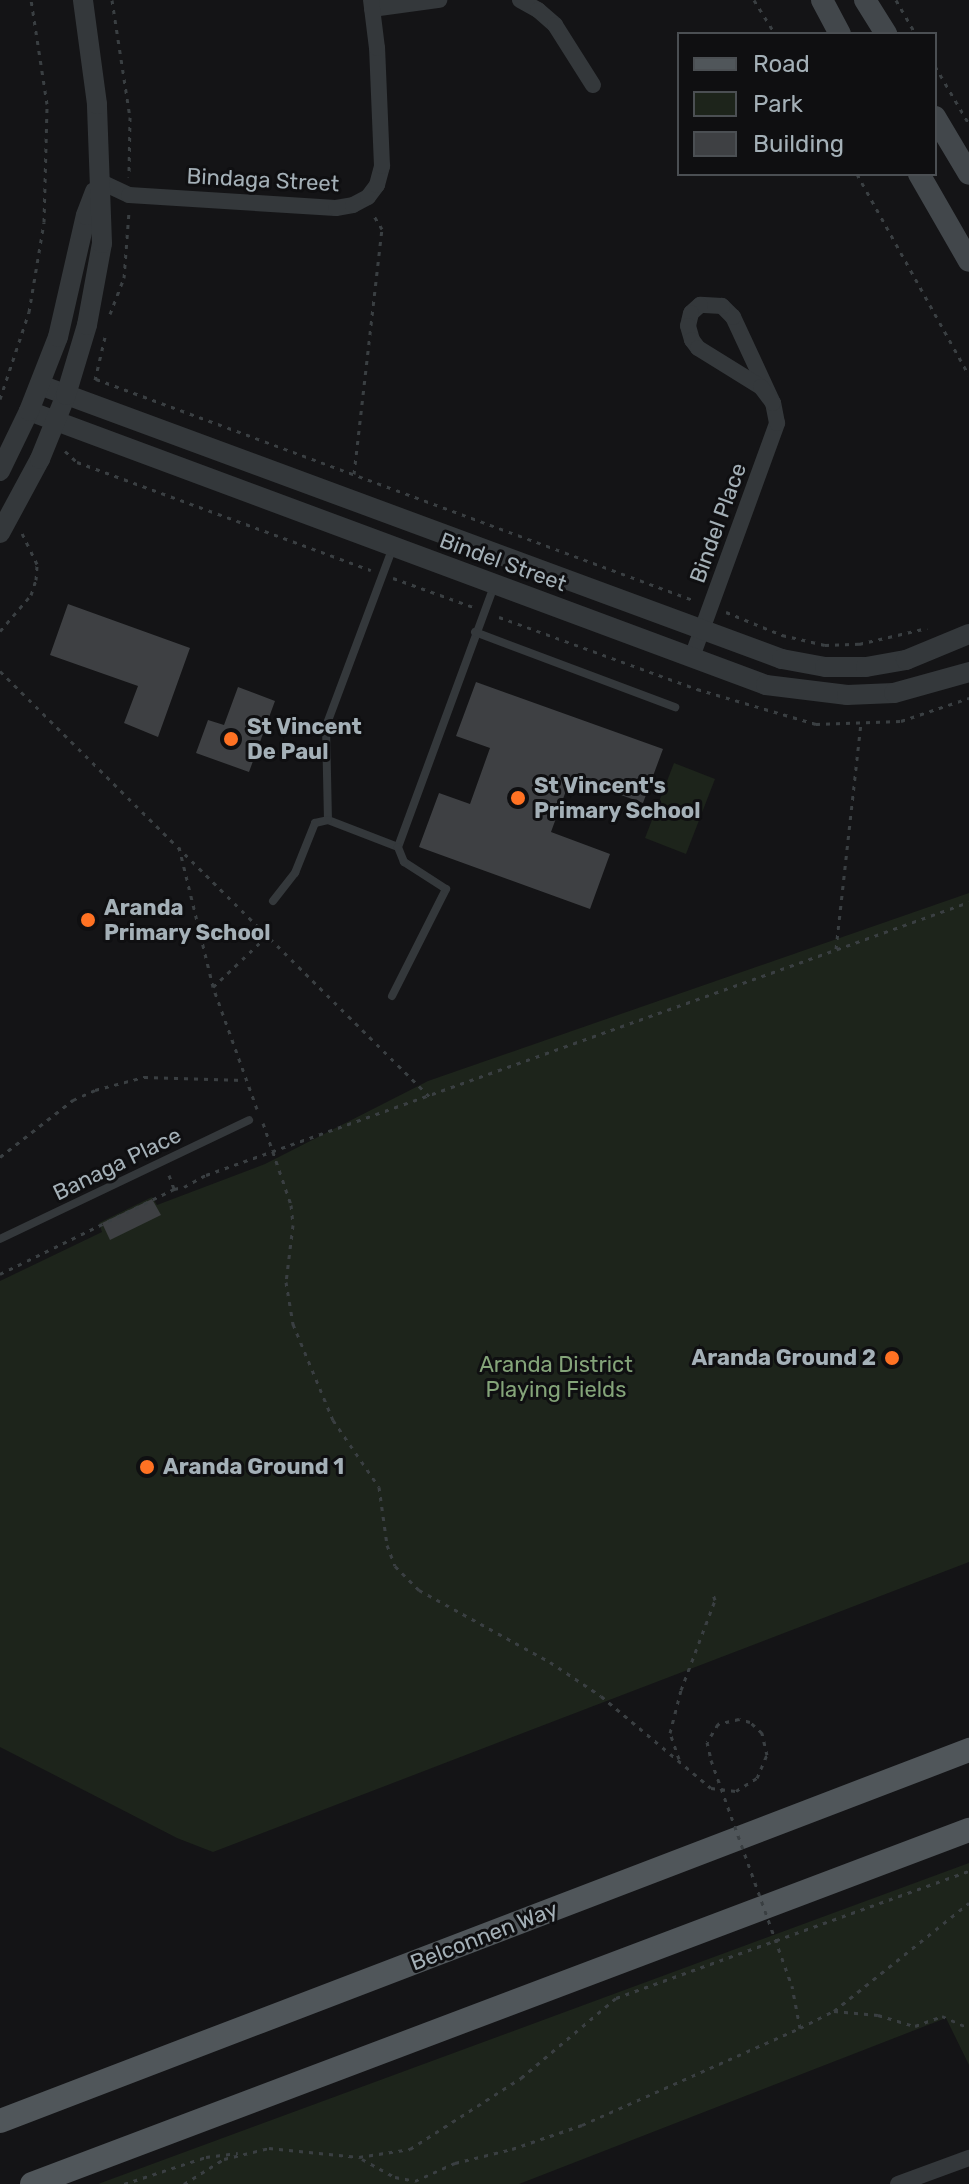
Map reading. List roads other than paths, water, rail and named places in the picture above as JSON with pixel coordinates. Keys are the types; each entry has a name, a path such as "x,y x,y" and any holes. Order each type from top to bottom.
{"main road":[{"path":"822,0 839,32"},
{"path":"865,0 885,32"},
{"path":"937,120 969,174"},
{"path":"920,176 969,261"},
{"name":"Belconnen Way","path":"0,2121 969,1750"},
{"path":"32,2184 969,1830"}],"street":[{"path":"0,533 66,395 87,325 102,243 97,104 83,0"},
{"path":"372,4 439,0"},
{"path":"520,0 555,25 593,85"},
{"name":"Bindaga Street","path":"99,181 129,195 336,208 364,199 377,185 382,166 372,4"},
{"path":"0,471 40,385 66,310 86,215 99,181"},
{"name":"Bindel Place","path":"692,657 777,423 773,403 733,317 722,306 700,305 691,313 688,326 692,340 698,348 761,387 773,403"},
{"name":"Bindel Street","path":"40,385 782,659 825,667 857,667 906,660 969,634"},
{"name":"Bindel Street","path":"29,411 766,685 859,694 917,689 969,672"},
{"path":"255,495 262,467"},
{"path":"495,584 506,558"},
{"path":"857,667 859,694"},
{"path":"898,2184 969,2158"}],"lane":[{"path":"328,820 326,726 393,546"},
{"path":"392,996 446,889 413,870 404,862 398,847 495,584"},
{"path":"475,632 675,707"},
{"path":"273,901 295,873 315,823 328,820 398,847"},
{"name":"Banaga Place","path":"0,1239 249,1120"}],"place":[{"name":"St Vincent De Paul","path":"231,739"},
{"name":"St Vincent's Primary School","path":"518,798"},
{"name":"Aranda Primary School","path":"88,920"},
{"name":"Aranda Ground 2","path":"892,1358"},
{"name":"Aranda Ground 1","path":"147,1467"}],"park label":[{"name":"Aranda District Playing Fields","path":"556,1376"}]}
